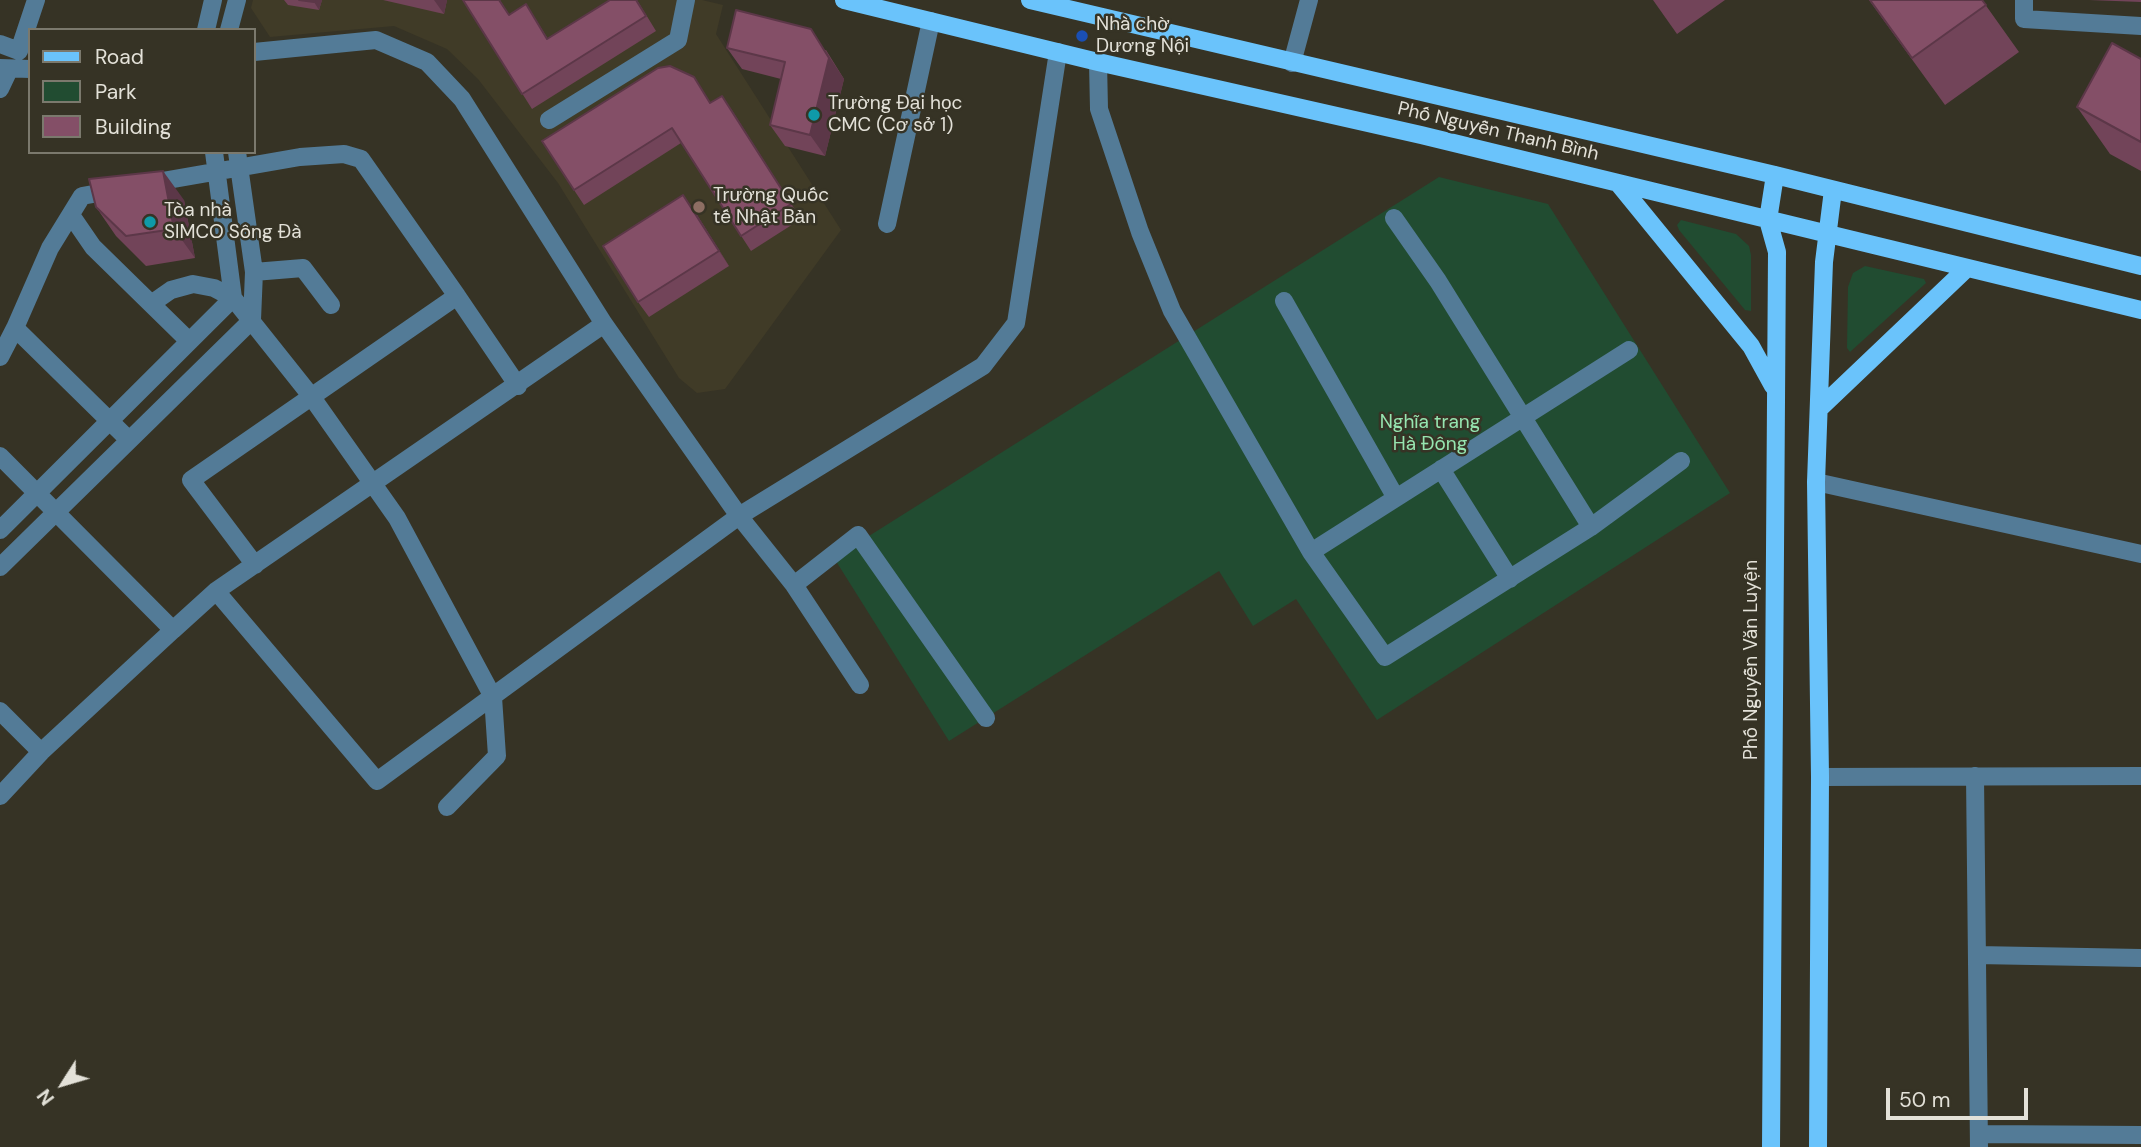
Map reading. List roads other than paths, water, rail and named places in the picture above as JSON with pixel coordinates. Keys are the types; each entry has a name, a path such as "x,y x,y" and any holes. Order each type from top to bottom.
{"main road":[{"name":"Phố Nguyễn Thanh Bình","path":"844,0 2141,310"},
{"name":"Phố Nguyễn Thanh Bình","path":"1030,0 1775,175 2141,267"},
{"name":"Phố Nguyễn Văn Luyện","path":"1771,1147 1777,252 1768,220 1775,175"},
{"path":"1618,183 1751,346 1775,388"},
{"path":"1818,1147 1820,777 1816,482 1826,236 1833,190"},
{"path":"1819,409 1965,270"}],"street":[{"path":"0,44 19,51 36,0"},
{"path":"206,28 213,0"},
{"path":"230,28 237,0"},
{"path":"549,120 678,40 686,0"},
{"path":"1292,62 1309,0"},
{"path":"2024,0 2024,19 2141,26"},
{"path":"887,224 931,21"},
{"path":"256,52 376,40 427,62 462,99 604,324 739,516 794,585 860,685"},
{"path":"216,591 377,781 739,516 983,366 1016,323 1058,52"},
{"path":"1098,62 1099,109 1140,232 1172,311 1311,552 1385,657 1591,527 1681,461"},
{"path":"0,89 4,69 28,69"},
{"path":"0,357 50,248 82,196 215,161 344,154 360,159 519,386"},
{"path":"0,568 252,320 254,272 238,159"},
{"path":"215,161 233,298"},
{"path":"71,215 93,247 189,341"},
{"path":"1394,218 1438,281 1591,527"},
{"path":"254,272 303,268 331,305"},
{"path":"151,304 171,290 193,284 214,288 233,298 311,396 397,518 493,697 497,756 447,807"},
{"path":"255,565 191,480 457,296"},
{"path":"0,530 233,298"},
{"path":"1284,301 1396,498"},
{"path":"0,796 41,751 216,591 519,386 604,324"},
{"path":"15,328 129,440"},
{"path":"1311,552 1629,350"},
{"path":"0,456 58,511 173,630"},
{"path":"1441,469 1510,579"},
{"path":"1816,482 2141,554"},
{"path":"794,585 858,534 986,718"},
{"path":"0,711 41,751"},
{"path":"1975,776 1979,1141 2141,1135"},
{"path":"1820,777 2141,776"},
{"path":"1977,955 2141,958"}],"place":[{"name":"Nhà chờ Dương Nội","path":"1082,36"},
{"name":"Trường Đại học CMC (Cơ sở 1)","path":"814,115"},
{"name":"Trường Quốc tế Nhật Bản","path":"699,207"},
{"name":"Tòa nhà SIMCO Sông Đà","path":"150,222"}],"park label":[{"name":"Nghĩa trang Hà Đông","path":"1430,434"}]}
